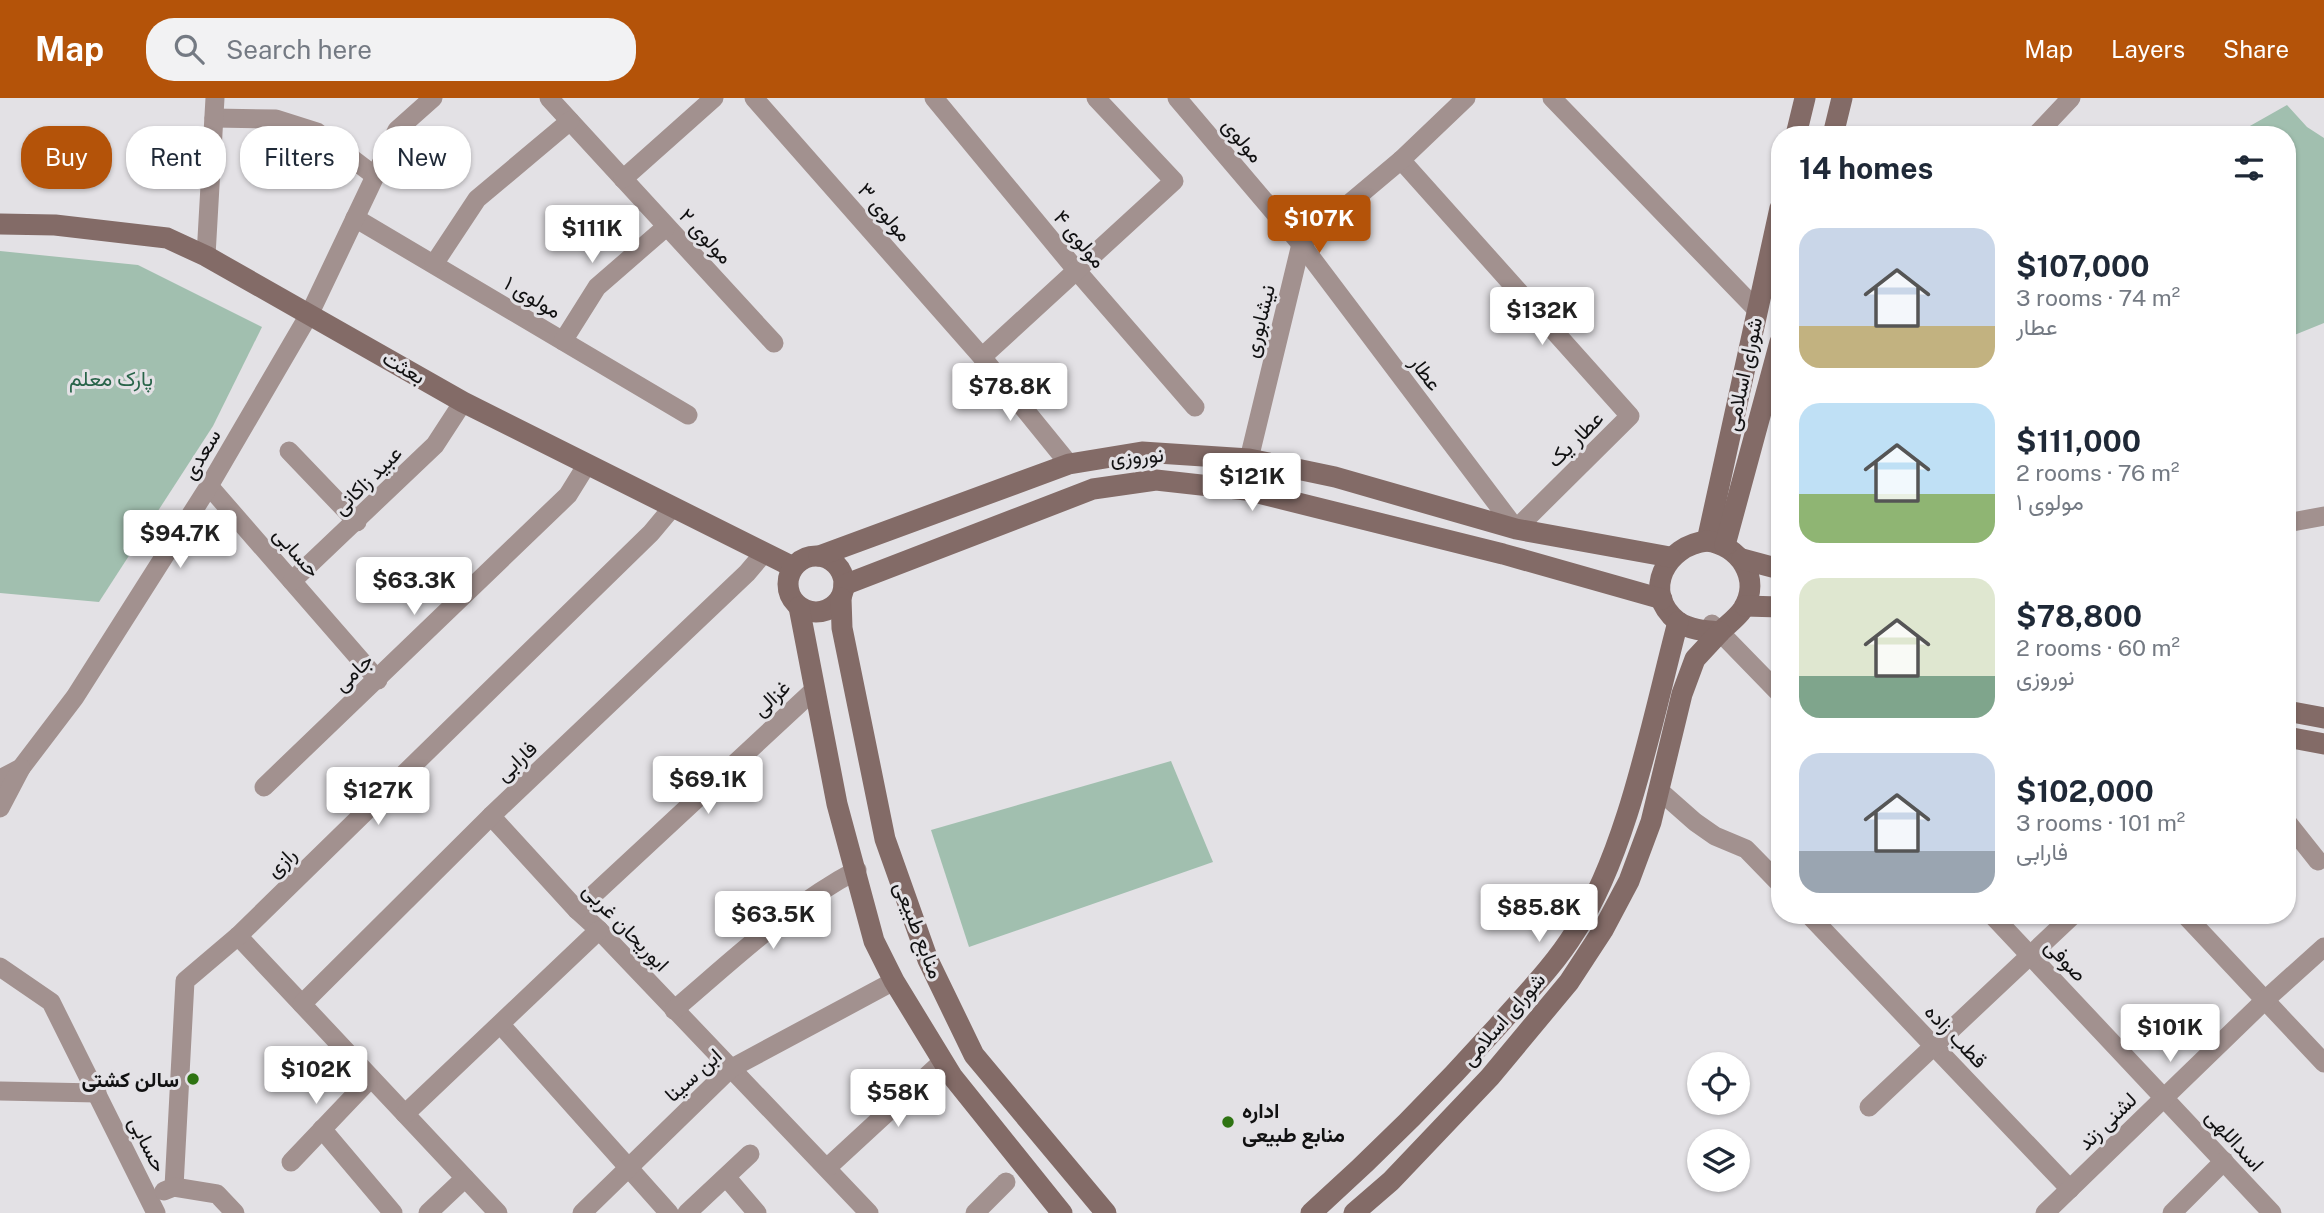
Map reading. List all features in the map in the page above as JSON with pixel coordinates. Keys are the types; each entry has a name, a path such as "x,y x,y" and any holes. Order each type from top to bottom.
{"street":[{"path":"206,256 215,98"},
{"name":"سعدی","path":"402,126 433,98"},
{"name":"مولوی ۲","path":"549,98 774,343"},
{"path":"623,179 714,98"},
{"name":"مولوی ۳","path":"754,98 982,357 1069,464"},
{"name":"مولوی ۴","path":"934,98 1077,271 1195,407"},
{"path":"982,357 1174,181 1096,98"},
{"name":"مولوی","path":"1177,98 1301,244"},
{"path":"1301,244 1401,160 1466,98"},
{"path":"1552,98 1757,310"},
{"path":"1799,126 1805,98"},
{"path":"1835,126 1842,98"},
{"path":"2045,126 2071,98"},
{"path":"214,118 276,119 317,132 373,174"},
{"path":"434,264 477,200 570,121"},
{"name":"عطار یک","path":"1401,160 1630,416 1516,529"},
{"name":"سعدی","path":"0,779 21,768 75,697 209,486 310,313 373,182"},
{"name":"مولوی ۱","path":"355,218 688,415"},
{"name":"بعثت","path":"0,224 55,225 167,238 206,256 310,313 463,402 586,466 793,567"},
{"path":"563,341 597,287 666,227"},
{"name":"نیشابوری","path":"1249,459 1301,244"},
{"name":"عطار","path":"1301,244 1516,529"},
{"name":"شورای اسلامی","path":"1716,543 1757,310 1771,248"},
{"name":"شورای اسلامی","path":"1716,543 1771,370"},
{"name":"عبید زاکانی","path":"292,581 435,445 463,402"},
{"path":"289,451 357,522"},
{"name":"نوروزی","path":"819,556 1069,464 1142,452 1249,459 1335,477 1516,529 1670,557"},
{"name":"جامی","path":"264,787 379,680 568,495 586,466"},
{"name":"نوروزی","path":"843,592 1093,489 1156,481 1246,490 1503,554 1662,599"},
{"name":"حسابی","path":"209,486 379,680"},
{"name":"رازی","path":"174,1187 185,981 238,936 651,533 671,508"},
{"path":"2296,521 2324,516"},
{"path":"1771,567 1742,559 1716,543 1693,542 1670,557 1663,570 1662,599 1678,622 1690,628 1716,628 1745,606 1771,607"},
{"name":"فارابی","path":"302,1004 491,816 747,573 764,553"},
{"path":"819,556 832,561 841,571 843,592 822,612 799,607 788,589 793,567 809,557 819,556"},
{"path":"1742,559 1750,583 1745,606"},
{"name":"منابع طبیعی","path":"843,592 844,640 885,839 928,960 974,1055 1106,1213"},
{"name":"منابع طبیعی","path":"799,607 813,691 837,804 874,941 894,981 943,1061 1023,1168 1062,1213"},
{"name":"شورای اسلامی","path":"1311,1213 1379,1152 1444,1087 1576,932 1614,854 1678,622"},
{"path":"1716,628 1771,685"},
{"name":"شورای اسلامی","path":"1354,1213 1391,1181 1490,1077 1569,982 1603,930 1629,881 1661,792 1682,694 1695,659 1716,628"},
{"name":"غزالی","path":"576,910 813,691"},
{"path":"2296,713 2324,718"},
{"path":"2296,739 2324,744"},
{"path":"0,808 21,768"},
{"path":"1661,792 1695,822 1715,835 1746,849 1771,875"},
{"name":"ابوریحان غربی","path":"491,816 576,910 599,930 869,1213"},
{"path":"2296,833 2318,861"},
{"path":"674,1010 774,925 829,885 857,870"},
{"name":"قطب زاده","path":"1819,924 2070,1189"},
{"name":"صوفی","path":"2001,924 2165,1097"},
{"path":"1869,1107 2063,924"},
{"path":"2193,924 2324,1063"},
{"path":"405,1114 599,930"},
{"path":"238,936 498,1213"},
{"name":"لشنی زند","path":"2045,1213 2264,1001 2324,947"},
{"name":"حسابی","path":"0,967 51,1002 153,1205"},
{"name":"ابن سینا","path":"582,1213 730,1069 894,981"},
{"path":"500,1025 669,1213"},
{"path":"828,1167 943,1061"},
{"path":"291,1162 371,1078"},
{"path":"0,1091 97,1093"},
{"name":"اسداللهی","path":"2165,1097 2272,1213"},
{"path":"322,1129 393,1213"},
{"path":"687,1213 750,1154"},
{"path":"2172,1213 2224,1161"},
{"path":"428,1213 465,1178"},
{"path":"727,1178 757,1213"},
{"path":"975,1213 1006,1182"},
{"path":"153,1205 174,1187 217,1194 235,1213"}],"green space":[{"path":"2287,105 2307,127 2324,138 2324,323 2296,334 2296,126 2250,126"},
{"name":"پارک معلم","path":"0,251 138,265 262,327 213,426 99,602 0,593"},
{"path":"1171,761 1213,862 969,947 931,830"}],"place":[{"name":"سالن کشتی","path":"193,1079"},
{"name":"اداره منابع طبیعی","path":"1228,1122"}]}
